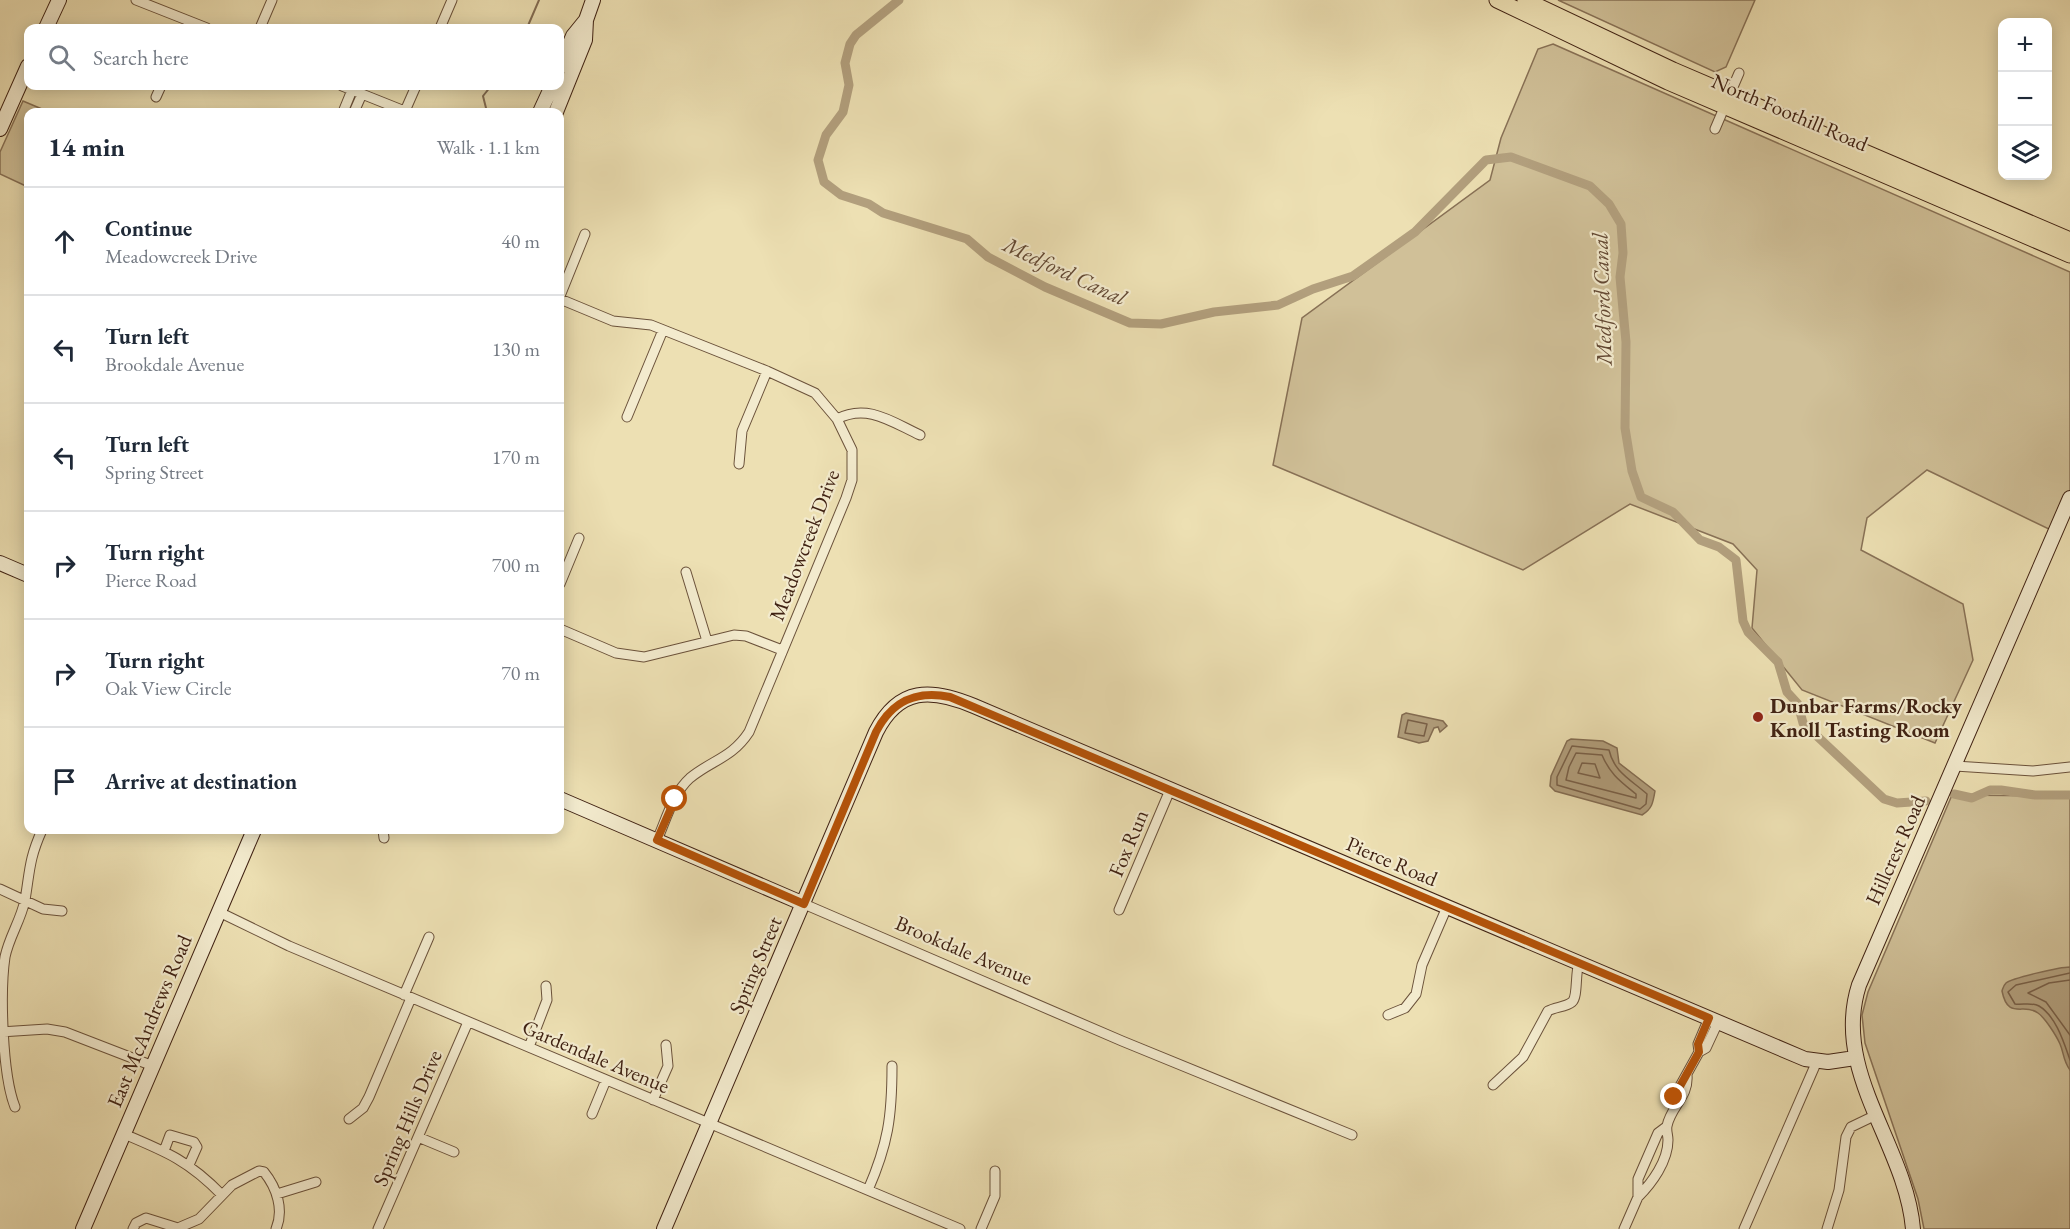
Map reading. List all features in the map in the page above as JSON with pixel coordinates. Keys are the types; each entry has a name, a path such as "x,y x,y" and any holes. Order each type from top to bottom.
{"main road":[{"name":"North Foothill Road","path":"1497,0 2070,255"},
{"name":"North Foothill Road","path":"1525,0 1728,101 2070,240"}],"street":[{"path":"48,24 59,0"},
{"path":"136,0 185,24"},
{"path":"262,24 272,0"},
{"path":"442,24 452,0"},
{"path":"557,108 585,40 586,20 593,0"},
{"path":"564,57 573,36 586,20"},
{"path":"1715,129 1740,73"},
{"path":"0,129 24,75"},
{"path":"156,97 159,90"},
{"path":"345,108 352,90 396,108"},
{"path":"408,108 414,90"},
{"path":"542,108 550,90"},
{"path":"356,108 362,94"},
{"path":"564,287 585,234"},
{"name":"Meadowcreek Drive","path":"564,299 614,321 643,324 663,330 767,371 815,393 837,419 852,450 852,480 743,741 734,751 700,771 683,785 657,840"},
{"path":"627,417 663,330"},
{"path":"739,464 742,431 767,371"},
{"path":"837,419 854,412 865,412 920,435"},
{"name":"Hillcrest Road","path":"1913,1229 1906,1197 1855,1058 1851,1022 1859,985 2070,498"},
{"path":"564,574 579,538"},
{"path":"0,563 24,573"},
{"path":"686,572 706,640"},
{"path":"564,631 629,656 660,654 706,640 734,635 746,636 782,650"},
{"name":"Pierce Road","path":"913,696 938,694 963,701 1713,1020 1817,1061 1841,1061 1855,1058"},
{"name":"Spring Street","path":"664,1229 881,722 895,705 913,696"},
{"path":"1955,766 2033,771 2070,767"},
{"name":"Fox Run","path":"1119,910 1170,790"},
{"name":"Brookdale Avenue","path":"564,801 1122,1041 1353,1135"},
{"path":"15,1107 8,1088 2,1031 1,980 4,960 25,902 31,856 40,834"},
{"name":"East McAndrews Road","path":"84,1229 252,834"},
{"path":"0,889 25,902 51,911 62,911"},
{"path":"1388,1014 1406,1008 1416,994 1422,965 1447,907"},
{"name":"Gardendale Avenue","path":"219,912 289,946 960,1229"},
{"path":"349,1119 363,1108 369,1097 429,938"},
{"path":"1493,1085 1523,1057 1548,1011 1572,1003 1575,997 1576,971 1579,963"},
{"path":"529,1047 547,1000 546,986"},
{"path":"1624,1229 1638,1197 1638,1179 1658,1133 1666,1127 1676,1104 1681,1101 1688,1085 1687,1076 1699,1052 1706,1048 1713,1020"},
{"name":"Spring Hills Drive","path":"378,1229 468,1022"},
{"path":"2,1031 47,1029 65,1032 153,1066"},
{"path":"653,1100 668,1066 666,1045"},
{"path":"1744,1229 1817,1061"},
{"path":"868,1190 881,1160 891,1121 892,1066"},
{"path":"592,1114 606,1080"},
{"path":"1827,1229 1839,1190 1846,1137 1851,1127 1876,1115"},
{"path":"1638,1197 1651,1185 1658,1172 1668,1142 1666,1127"},
{"path":"124,1134 164,1151 189,1165 222,1195"},
{"path":"164,1151 170,1136 194,1142 197,1147 189,1165"},
{"path":"418,1137 454,1152"},
{"path":"133,1229 136,1223 146,1218 178,1228 199,1218 232,1185 259,1171 264,1172 269,1178 277,1194 280,1220 276,1229"},
{"path":"981,1229 995,1196 995,1171"},
{"path":"277,1194 316,1182"}],"shaded area":[{"path":"1558,0 1755,0 1726,67 1715,72"},
{"path":"1553,44 2070,272 2070,493 2055,532 1927,470 1867,518 1861,550 1963,604 1973,660 1935,743 1802,690 1752,628 1757,570 1733,544 1630,504 1523,570 1273,465 1302,318 1490,180 1501,138 1538,49"},
{"path":"23,101 40,108 24,108 24,185 0,174 0,152"},
{"path":"1952,795 2070,796 2070,1229 1924,1229 1918,1199 1865,1043 1862,1015 1868,992"}],"water":[{"path":"1406,713 1443,721 1447,726 1440,732 1438,727 1434,728 1428,741 1419,743 1398,737 1402,715"},
{"path":"1571,739 1603,741 1617,748 1619,763 1655,791 1650,808 1642,815 1555,791 1550,786 1551,776 1567,741"},
{"path":"2070,967 2070,1070 2058,1040 2044,1019 2033,1010 2008,1006 2002,991 2005,984 2010,981 2036,973"}],"waterway":[{"path":"529,24 539,0"},
{"name":"Medford Canal","path":"899,0 856,35 850,44 845,63 849,85 843,112 826,135 818,160 824,182 841,195 869,204 883,213 967,239 988,257 1045,287 1130,323 1161,324 1214,312 1278,305 1313,289 1353,276 1415,232 1486,160 1511,157 1590,186 1609,204 1621,224 1623,253 1620,277 1626,342 1625,428 1632,471 1641,497 1673,512 1700,540 1719,547 1736,560 1743,621 1748,632 1778,662 1787,692 1798,704 1803,723 1884,799 1897,803 1926,801"},
{"path":"486,108 483,96 488,90"},
{"name":"Medford Canal","path":"1954,794 1972,798 1990,790 2001,790 2035,795 2070,795"}],"place":[{"name":"Dunbar Farms/Rocky Knoll Tasting Room","path":"1758,717"}],"route":[{"path":"675,799 657,840 804,904 876,732 888,712 895,705 913,696 938,694 950,697 974,705 1709,1018 1698,1044 1699,1052 1674,1097"}]}
